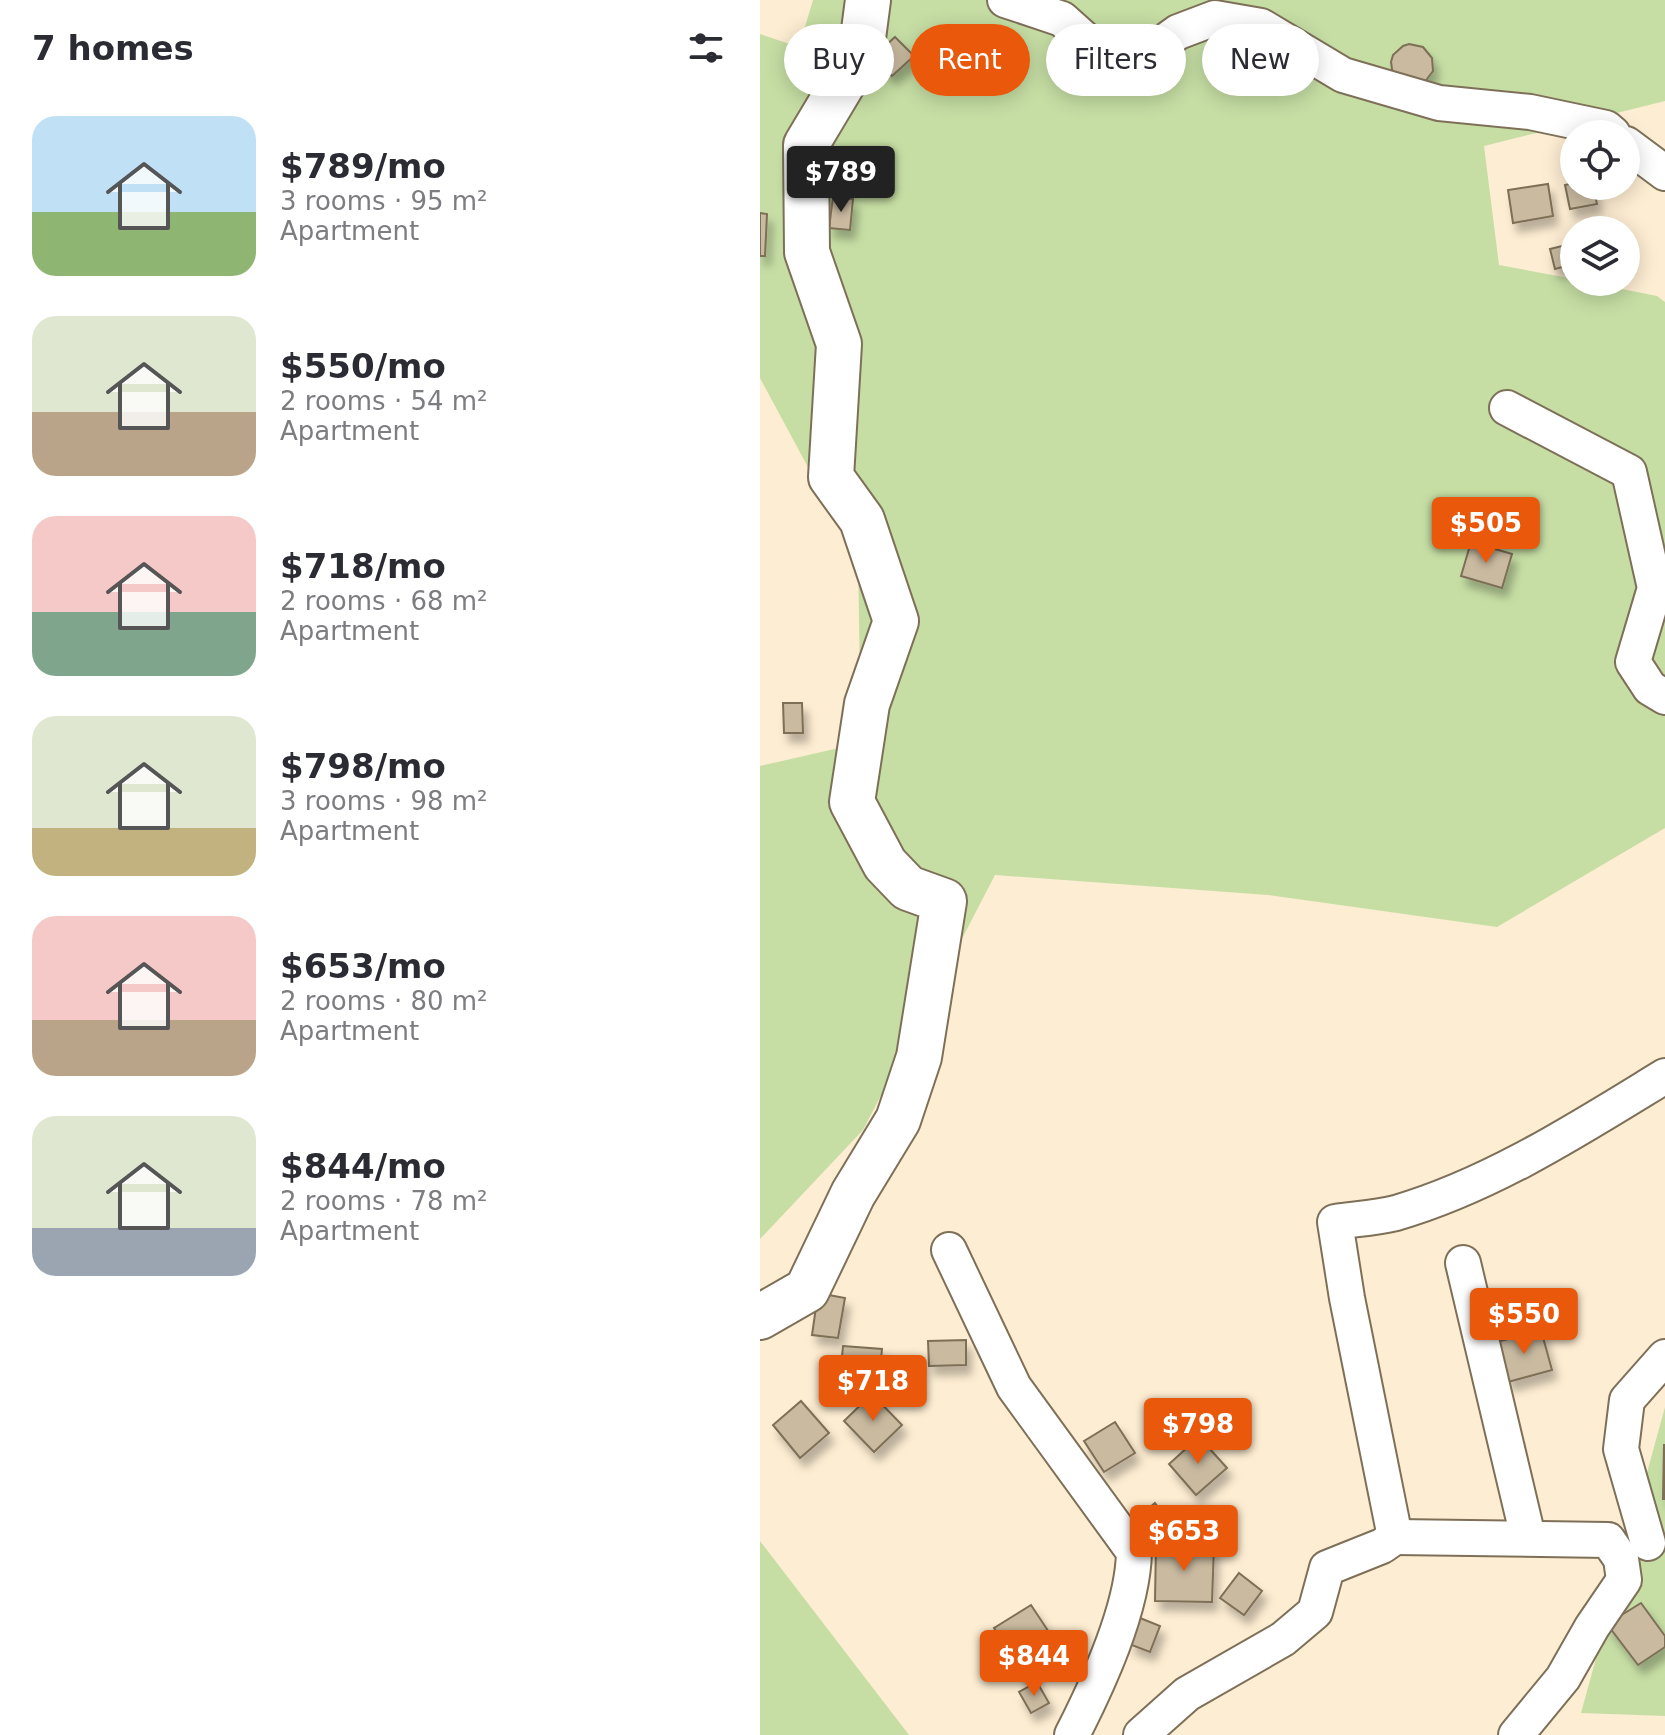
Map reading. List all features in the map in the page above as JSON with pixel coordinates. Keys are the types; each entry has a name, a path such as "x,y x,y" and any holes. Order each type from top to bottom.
{"street":[{"path":"760,1317 807,1290 853,1194 898,1120 919,1057 944,901 908,888 885,864 852,802 867,704 896,621 862,520 831,477 839,344 807,252 806,145 861,53 868,0"},
{"path":"1005,0 1062,19 1091,45 1146,55 1178,32 1215,18 1261,26 1343,75 1439,103 1530,112 1568,120"},
{"path":"1640,154 1665,173"},
{"path":"1507,408 1629,472 1655,588 1633,662 1650,688 1665,697"},
{"path":"1395,1537 1347,1298 1335,1222 1393,1213 1464,1189 1565,1135 1665,1076"},
{"path":"949,1250 1014,1387 1134,1552 1134,1572 1125,1605 1089,1702 1072,1735"},
{"path":"1463,1263 1528,1537"},
{"path":"1516,1735 1563,1678 1645,1545 1621,1449 1627,1400 1665,1357"},
{"path":"1141,1735 1187,1694 1283,1639 1315,1612 1327,1568 1382,1546 1395,1537 1528,1537 1608,1540 1645,1545"}],"green space":[{"path":"813,0 1665,0 1665,101 1589,120 1560,120 1560,127 1484,146 1499,265 1560,276 1560,296 1640,296 1640,293 1657,296 1665,302 1665,828 1497,927 1268,895 995,875 863,1130 760,1239 760,766 861,743 858,560 760,378 760,34 784,42 784,96 894,96 894,24 806,24"},
{"path":"1665,1407 1665,1716 1581,1713"},
{"path":"760,1541 909,1735 760,1735"}],"building":[{"path":"894,38 910,52 910,60 894,74"},
{"path":"1409,44 1423,47 1432,58 1433,71 1424,83 1393,76 1393,55"},
{"path":"1548,184 1553,216 1513,223 1508,190"},
{"path":"833,197 853,199 850,230 829,228"},
{"path":"1568,200 1596,200 1597,204 1570,209"},
{"path":"760,213 767,214 765,256 760,256"},
{"path":"1560,246 1560,268 1555,269 1550,249"},
{"path":"1471,542 1512,554 1502,588 1461,576"},
{"path":"783,703 802,703 803,733 784,733"},
{"path":"818,1293 845,1298 838,1338 812,1335"},
{"path":"1541,1330 1552,1370 1508,1382 1497,1342"},
{"path":"966,1340 966,1365 929,1366 928,1341"},
{"path":"843,1346 882,1349 879,1381 840,1377"},
{"path":"872,1394 902,1425 874,1452 844,1421"},
{"path":"801,1401 829,1433 800,1458 773,1425"},
{"path":"1115,1422 1135,1453 1104,1472 1084,1441"},
{"path":"1199,1437 1227,1468 1196,1495 1169,1464"},
{"path":"1664,1444 1665,1499 1663,1499"},
{"path":"1155,1503 1170,1523 1152,1538 1137,1518"},
{"path":"1156,1544 1214,1545 1212,1602 1155,1601"},
{"path":"1239,1573 1262,1591 1244,1615 1220,1598"},
{"path":"1641,1603 1665,1636 1665,1647 1638,1665 1607,1624"},
{"path":"1031,1605 1062,1652 1025,1675 994,1628"},
{"path":"1140,1618 1160,1626 1150,1652 1129,1644"},
{"path":"1037,1682 1049,1703 1031,1713 1019,1692"}]}
